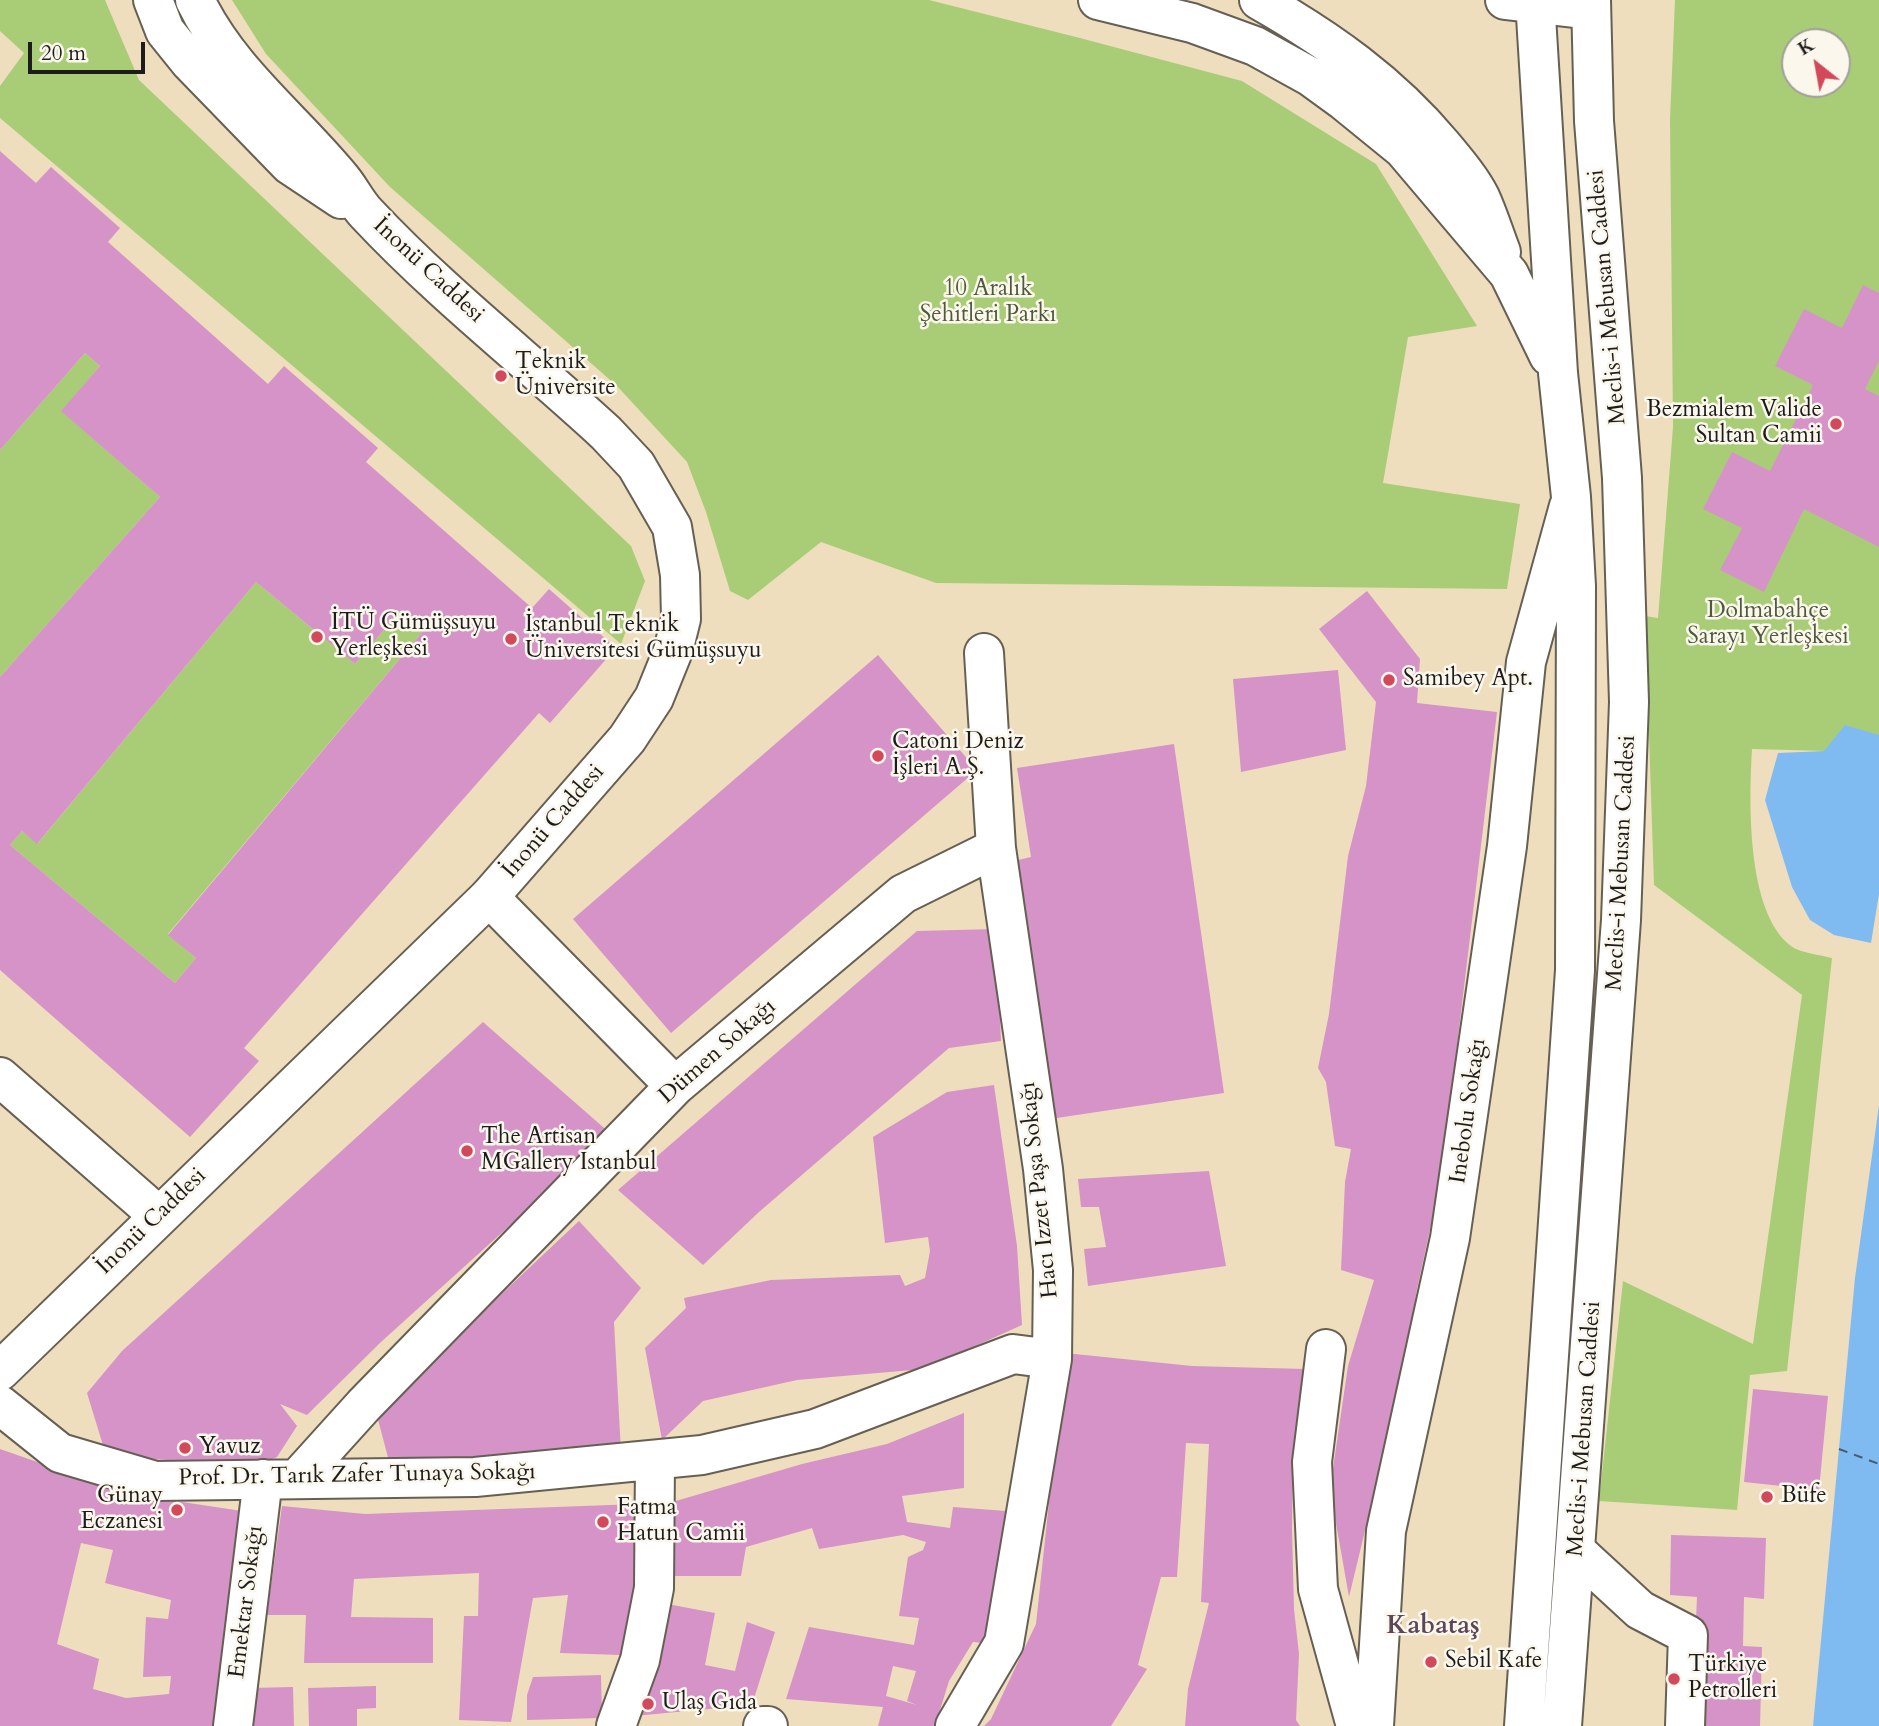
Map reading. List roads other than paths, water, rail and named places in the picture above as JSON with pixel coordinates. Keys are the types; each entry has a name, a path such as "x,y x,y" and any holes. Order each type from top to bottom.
{"main road":[{"name":"İnonü Caddesi","path":"153,0 165,31 190,62 290,165 327,192 365,211"},
{"name":"İnonü Caddesi","path":"0,1371 489,897 627,739 654,698 681,619 680,575 672,527 647,481 606,433 399,247 365,211 340,176 258,92 208,26 195,0"},
{"path":"1098,0 1192,23 1255,46 1311,78 1403,149 1509,274"},
{"path":"1259,0 1343,51 1386,86 1422,122 1466,174 1480,198 1509,274 1558,373"},
{"path":"1525,1 1591,5"},
{"name":"Meclis-i Mebusan Caddesi","path":"1524,1726 1575,970 1576,586 1571,497 1525,1"},
{"name":"Meclis-i Mebusan Caddesi","path":"1562,1726 1577,1552 1621,920 1629,702 1622,478 1594,121 1591,5"},
{"name":"Inebolu Sokağı","path":"1374,1726 1386,1531 1450,1238 1507,846 1526,662 1571,497"},
{"name":"Hacı Izzet Paşa Sokağı","path":"955,1726 1004,1643 1052,1359 1053,1270 1044,1181 996,848 984,653"},
{"name":"Dümen Sokağı","path":"280,1479 364,1405 675,1086 903,894 996,848"},
{"path":"489,897 675,1086"},
{"path":"0,1077 159,1216"},
{"path":"1326,1349 1312,1462 1318,1589 1356,1726"},
{"name":"Prof. Dr. Tarık Zafer Tunaya Sokağı","path":"0,1405 60,1453 155,1481 475,1477 702,1455 816,1429 1013,1354 1052,1359"},
{"path":"616,1726 639,1660 654,1588 655,1461"},
{"name":"Emektar Sokağı","path":"233,1726 280,1479"},
{"path":"1577,1552 1640,1609 1688,1635 1685,1726"}],"water":[{"path":"1845,725 1879,735 1879,894 1871,943 1834,935 1810,920 1792,887 1765,800 1778,753 1824,751"},
{"path":"1879,1105 1879,1726 1813,1726 1855,1278"}],"place":[{"name":"Teknik Üniversite","path":"501,376"},
{"name":"Bezmialem Valide Sultan Camii","path":"1836,424"},
{"name":"İTÜ Gümüşsuyu Yerleşkesi","path":"317,637"},
{"name":"İstanbul Teknik Üniversitesi Gümüşsuyu","path":"511,639"},
{"name":"Samibey Apt.","path":"1389,680"},
{"name":"Catoni Deniz İşleri A.Ş.","path":"878,756"},
{"name":"The Artisan MGallery Istanbul","path":"467,1151"},
{"name":"Yavuz","path":"185,1448"},
{"name":"Büfe","path":"1767,1497"},
{"name":"Günay Eczanesi","path":"177,1510"},
{"name":"Fatma Hatun Camii","path":"603,1522"},
{"name":"Sebil Kafe","path":"1431,1662"},
{"name":"Türkiye Petrolleri","path":"1674,1679"},
{"name":"Ulaş Gıda","path":"648,1704"}],"district":[{"name":"Kabataş","path":"1433,1627"}],"park label":[{"name":"10 Aralık Şehitleri Parkı","path":"988,303"},
{"name":"Dolmabahçe Sarayı Yerleşkesi","path":"1768,625"}]}
